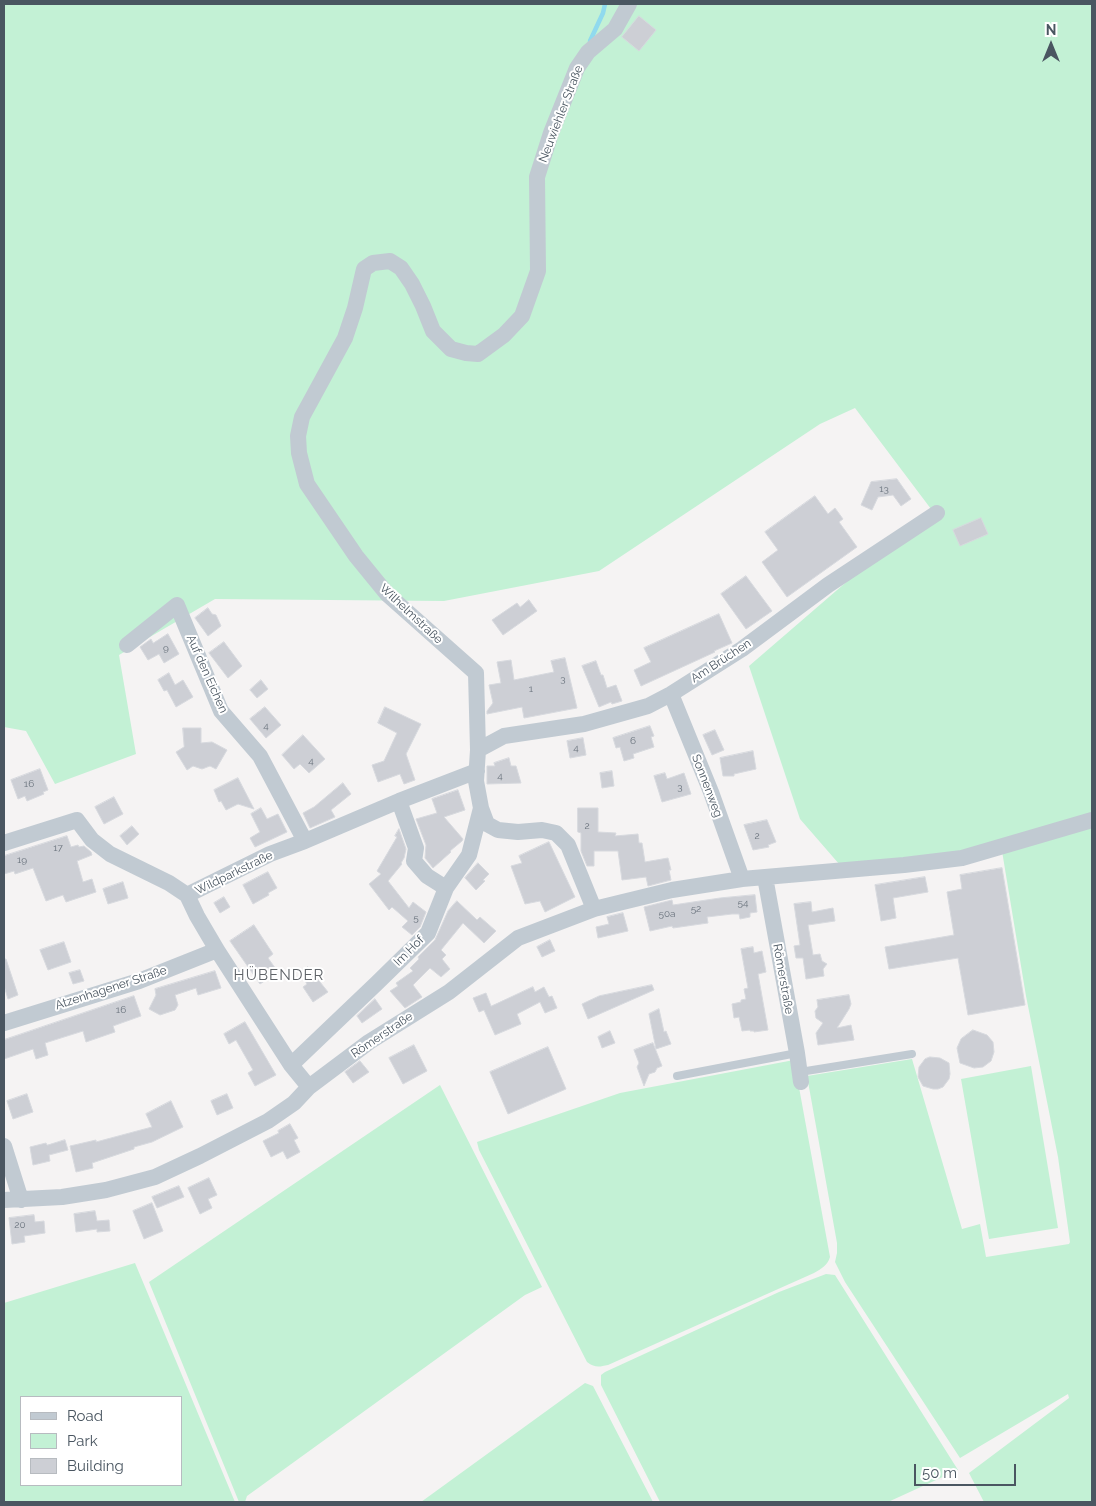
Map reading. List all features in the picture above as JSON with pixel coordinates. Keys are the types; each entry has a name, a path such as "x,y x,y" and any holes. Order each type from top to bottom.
{"street":[{"name":"Neuwiehler Straße","path":"364,269 373,263 390,261 401,268 412,284 433,331 451,349 478,354 504,335 522,316 538,271 537,177 551,133 577,68 588,52 615,29 629,4"},
{"name":"Wilhelmstraße","path":"364,269 355,308 345,338 302,417 298,436 299,453 307,484 356,556 387,594 476,673 478,750 476,781 487,824 498,830 518,832 542,830 556,833 568,845 594,909"},
{"name":"Am Brüchen","path":"478,750 504,736 584,724 648,706 742,649 828,585 937,513"},
{"name":"Auf den Eichen","path":"127,645 178,605 221,711 260,756 305,841"},
{"name":"Sonnenweg","path":"670,694 710,792 742,879"},
{"name":"Wildparkstraße","path":"4,843 77,820 92,840 110,854 169,883 187,895 270,854 477,771"},
{"path":"399,801 416,848 414,861 428,876 446,888"},
{"name":"Im Hof","path":"291,1065 428,933 446,888 469,855 482,808"},
{"name":"Römerstraße","path":"4,1200 62,1197 106,1190 155,1177 200,1156 268,1121 294,1103 309,1087 369,1042 448,992 518,938 594,909 672,890 742,879 962,858 1092,820"},
{"name":"Römerstraße","path":"765,877 800,1077"},
{"path":"187,895 197,916 291,1065 309,1087"},
{"name":"Atzenhagener Straße","path":"4,1023 139,981 218,950"},
{"path":"4,1146 21,1200"}],"lane":[{"path":"677,1076 797,1053"},
{"path":"800,1077 912,1054"}],"green space":[{"path":"4,4 1092,4 1092,1502 984,1502 969,1473 1069,1398 1068,1394 960,1458 845,1282 835,1262 837,1243 807,1076 912,1059 962,1229 980,1224 986,1257 1069,1244 1070,1242 1058,1157 1026,996 1002,851 846,872 800,819 749,666 931,509 855,408 820,424 599,571 444,601 215,599 119,655 136,754 55,784 26,731 4,727"},
{"path":"794,1060 830,1257 828,1262 814,1273 608,1365 597,1366 587,1362 479,1150 477,1142 620,1093"},
{"path":"1031,1066 1058,1228 989,1239 961,1079"},
{"path":"440,1085 542,1287 525,1295 247,1496 245,1502 239,1502 149,1282"},
{"path":"135,1263 235,1502 4,1502 4,1303"},
{"path":"826,1274 835,1275 958,1470 888,1502 660,1502 601,1385 601,1375 779,1292"},
{"path":"585,1383 593,1386 653,1502 421,1502"}],"building":[{"path":"639,16 656,30 639,51 622,37"},
{"path":"897,479 911,499 901,506 893,495 878,497 872,510 861,505 871,482"},
{"path":"815,496 828,514 835,508 843,519 839,522 857,547 787,597 762,562 778,550 765,532"},
{"path":"981,518 988,534 960,546 953,530"},
{"path":"746,576 772,611 746,629 721,594"},
{"path":"529,600 537,611 503,635 492,620 517,603 520,607"},
{"path":"208,608 212,614 216,615 221,626 208,636 195,618"},
{"path":"719,614 732,643 641,686 634,670 651,662 644,648"},
{"path":"168,634 179,654 164,663 159,654 148,660 140,647 151,639 153,643"},
{"path":"224,642 242,666 228,678 209,653"},
{"path":"565,658 577,708 524,718 522,707 487,714 493,703 489,685 501,683 497,662 511,660 514,680 554,672 551,661"},
{"path":"596,661 607,688 616,685 622,701 612,704 611,702 599,707 582,666"},
{"path":"169,673 175,685 183,680 193,697 176,707 167,690 164,691 158,680"},
{"path":"261,680 268,689 257,698 250,690"},
{"path":"265,707 281,725 266,738 250,719"},
{"path":"385,707 421,724 406,754 415,780 404,784 400,774 378,782 372,765 384,761 397,733 378,723"},
{"path":"650,726 654,736 651,737 654,747 633,754 634,758 624,761 620,747 616,748 613,738"},
{"path":"183,728 201,728 201,743 212,742 227,750 216,769 210,766 202,769 193,766 187,770 176,752 184,747"},
{"path":"715,730 724,750 712,755 703,735"},
{"path":"303,735 325,759 309,773 300,764 294,769 282,755"},
{"path":"583,738 586,755 570,758 567,741"},
{"path":"753,751 756,769 734,774 734,776 723,776 720,758"},
{"path":"509,758 511,766 516,766 521,783 487,784 487,766 495,766 494,763"},
{"path":"40,769 48,790 43,792 44,794 27,801 25,796 18,799 11,780"},
{"path":"612,771 614,786 602,788 600,773"},
{"path":"665,773 667,779 684,773 691,794 662,802 654,776"},
{"path":"238,778 254,809 238,804 226,810 221,801 219,802 214,790"},
{"path":"343,783 351,794 331,810 335,817 310,828 303,813 314,807"},
{"path":"458,790 465,810 444,817 463,839 433,868 425,858 426,845 416,819 437,813 432,799"},
{"path":"114,797 123,814 104,824 95,807"},
{"path":"261,808 267,819 278,814 287,832 255,847 250,838 260,832 251,814"},
{"path":"578,808 598,808 598,832 616,833 615,836 638,834 639,843 642,843 645,862 668,858 671,880 648,886 646,877 622,880 618,851 594,851 594,866 587,866 581,851 581,833 578,832"},
{"path":"767,820 776,842 768,845 769,847 753,850 744,825"},
{"path":"132,826 139,834 127,845 120,836"},
{"path":"399,829 406,849 402,864 388,881 409,908 413,902 426,912 420,927 412,935 402,927 408,921 392,907 389,910 369,884 381,874 377,871 397,837 395,836"},
{"path":"67,836 71,847 84,846 91,852 92,855 77,861 83,882 92,879 96,892 66,902 63,895 46,901 33,868 15,874 14,871 4,874 4,856"},
{"path":"549,842 575,897 545,912 540,901 525,904 511,866 522,863 519,856"},
{"path":"478,863 489,874 476,890 465,878"},
{"path":"1002,868 1025,1005 968,1015 958,958 889,969 885,947 954,935 947,892 962,889 960,875"},
{"path":"268,872 277,888 253,904 243,885"},
{"path":"925,877 928,892 893,898 896,918 881,921 875,885"},
{"path":"123,882 128,898 108,904 103,889"},
{"path":"755,895 757,912 750,913 750,917 740,919 739,914 732,914 707,917 708,923 673,928 672,926 650,931 644,907 672,900 673,905"},
{"path":"224,897 230,907 220,913 214,903"},
{"path":"457,901 477,920 480,917 496,931 484,943 463,923 441,950 446,955 442,959 450,969 441,977 430,968 413,985 422,997 405,1008 390,991 398,986 396,983 413,971 410,968 435,940 448,911"},
{"path":"811,902 812,912 833,908 835,921 808,925 813,955 820,954 822,961 827,964 823,969 824,976 806,979 803,958 796,958 794,946 800,945 794,904"},
{"path":"623,913 628,931 598,938 596,927 609,924 607,917"},
{"path":"254,925 273,954 268,958 278,972 260,984 230,941"},
{"path":"550,940 555,951 542,957 537,947"},
{"path":"64,942 71,962 48,970 40,950"},
{"path":"753,947 754,953 762,951 766,972 758,974 768,1030 754,1032 750,1030 742,1031 739,1017 734,1018 732,1004 746,999 744,989 748,988 741,949"},
{"path":"4,959 6,959 18,995 8,999 4,986"},
{"path":"308,967 328,992 313,1002 303,987 307,984 300,973"},
{"path":"80,970 84,981 73,984 69,973"},
{"path":"215,971 221,988 198,995 196,988 175,995 178,1005 175,1010 160,1015 149,1009 156,995 155,989"},
{"path":"652,985 654,990 588,1019 582,1004 599,996"},
{"path":"533,987 535,992 544,987 549,997 552,996 557,1008 545,1013 540,1002 517,1014 521,1024 495,1035 484,1010 479,1012 473,998 486,993 491,1006"},
{"path":"849,995 851,1004 837,1028 851,1025 854,1040 818,1045 816,1033 823,1023 816,1018 817,1000"},
{"path":"134,996 141,1016 113,1026 115,1032 86,1042 83,1031 45,1043 48,1055 36,1059 33,1049 4,1059 4,1040"},
{"path":"375,999 382,1009 362,1023 357,1016"},
{"path":"659,1009 664,1032 666,1031 671,1044 656,1049 649,1014"},
{"path":"245,1022 276,1075 255,1086 248,1073 253,1070 236,1040 229,1044 224,1034"},
{"path":"973,1030 987,1035 993,1042 994,1052 991,1061 983,1067 974,1068 960,1063 957,1048 961,1039"},
{"path":"610,1031 615,1043 602,1048 598,1037"},
{"path":"653,1043 662,1066 649,1074 644,1086 637,1067 639,1063 634,1050"},
{"path":"414,1045 427,1071 403,1084 389,1058"},
{"path":"548,1047 566,1089 508,1114 490,1072"},
{"path":"930,1057 940,1058 949,1063 949,1079 943,1087 938,1089 923,1086 918,1077 919,1067 925,1059"},
{"path":"360,1061 369,1072 353,1083 345,1072"},
{"path":"27,1094 33,1112 13,1119 7,1101"},
{"path":"227,1094 233,1108 217,1115 211,1101"},
{"path":"171,1101 183,1127 152,1142 92,1163 93,1168 76,1172 70,1146 96,1140 96,1142 152,1127 146,1114"},
{"path":"290,1124 298,1138 294,1140 300,1152 287,1159 283,1151 271,1157 263,1141 279,1133 278,1131"},
{"path":"65,1140 68,1150 49,1155 50,1161 33,1165 30,1147"},
{"path":"209,1178 217,1195 208,1199 212,1208 200,1214 188,1188"},
{"path":"179,1186 184,1197 157,1208 152,1197"},
{"path":"152,1203 163,1231 144,1239 133,1211"},
{"path":"95,1211 97,1221 109,1220 110,1231 97,1232 97,1229 76,1232 74,1214"},
{"path":"34,1215 35,1222 44,1221 45,1233 24,1236 25,1242 12,1244 9,1218"}],"waterway":[{"path":"590,41 603,13 605,4"}],"district":[{"name":"HÜBENDER","path":"279,975"}]}
